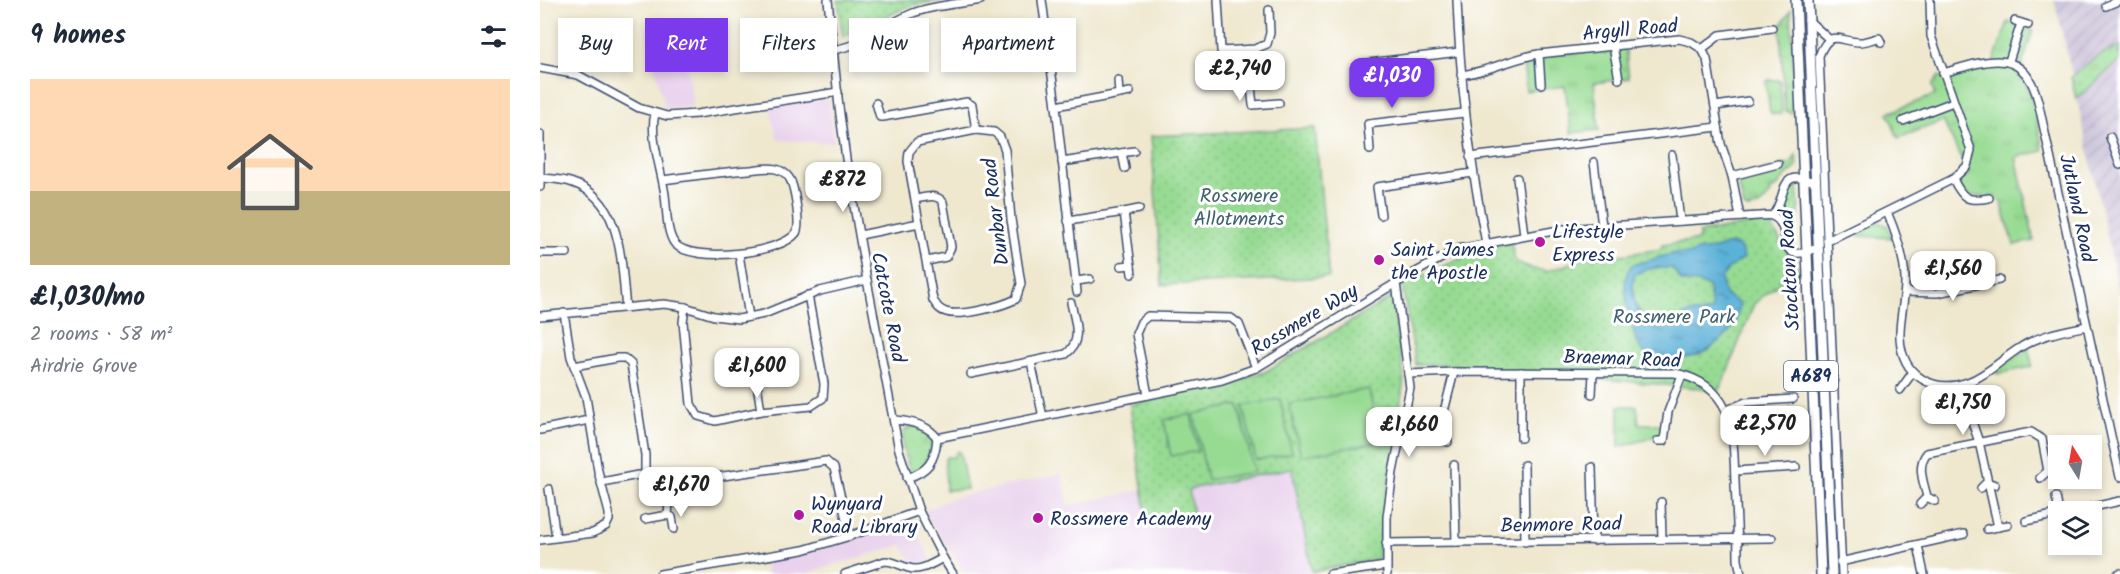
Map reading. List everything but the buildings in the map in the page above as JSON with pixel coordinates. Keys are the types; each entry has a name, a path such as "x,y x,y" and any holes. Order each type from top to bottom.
{"highway":[{"name":"Stockton Road","path":"1796,0 1821,574"},
{"name":"Stockton Road","path":"1808,0 1815,85 1814,182 1817,248 1823,274 1832,574"}],"street":[{"name":"Catcote Road","path":"828,0 830,18"},
{"path":"837,49 858,44 921,10 981,0"},
{"path":"1042,0 1077,292"},
{"path":"1218,0 1221,51 1261,48 1267,44 1270,33 1269,10"},
{"path":"1457,0 1464,113 1486,243"},
{"path":"1827,241 1953,179 1967,166 1971,150 1931,36 1930,0"},
{"path":"2106,6 2117,1"},
{"path":"1808,20 1830,40"},
{"path":"1943,73 1992,60 2009,61 2021,23"},
{"path":"1702,49 1720,35 1772,28"},
{"path":"1799,88 1815,85 1819,56 1830,40 1843,37 1861,42 1880,38 1881,42"},
{"name":"Argyll Road","path":"1461,75 1483,71 1539,54 1679,39 1691,42 1702,49 1709,65 1718,127 1732,176 1740,217"},
{"path":"1613,46 1619,80"},
{"path":"1247,50 1252,105 1279,103"},
{"path":"1364,88 1360,64 1459,52"},
{"path":"1539,54 1541,84"},
{"name":"Jutland Road","path":"2009,61 2026,74 2036,90 2120,477"},
{"path":"540,68 578,75 639,108 655,114 678,117 838,93"},
{"name":"Catcote Road","path":"836,72 847,166 867,280 907,478 919,511 953,574"},
{"path":"1118,80 1119,94"},
{"name":"Stockton Road","path":"1815,85 1827,241 1823,274 1842,574"},
{"path":"1056,105 1130,92"},
{"path":"1716,106 1748,101"},
{"path":"876,104 879,115 883,117 967,102 972,105 976,130"},
{"path":"1903,121 1953,102"},
{"path":"1370,150 1368,124 1464,113"},
{"path":"655,114 653,126 670,234 682,250 708,254 740,254 788,240 795,234 798,227 792,184 788,177 778,169 663,180"},
{"path":"1470,158 1718,127"},
{"name":"Dunbar Road","path":"976,130 994,132 1003,143 1021,284 1016,299 1006,304 959,313 944,312 938,308 933,300 916,199 908,161 909,152 913,146 923,140 976,130"},
{"path":"540,134 540,187"},
{"path":"2110,138 2117,150 2120,165"},
{"path":"1062,162 1134,151"},
{"path":"1122,153 1125,168"},
{"path":"1672,155 1680,220"},
{"path":"1594,162 1602,225"},
{"path":"1732,176 1778,164"},
{"path":"1381,215 1377,187 1473,173"},
{"path":"1814,182 1803,177 1791,178 1772,216 1780,224 1789,249 1799,255 1817,248"},
{"path":"541,178 573,183 590,191 604,206 616,236 626,308"},
{"path":"1517,178 1524,236"},
{"path":"1953,179 1963,197 1989,198"},
{"path":"916,199 933,196 943,202 951,247 946,257 927,261"},
{"path":"1068,221 1139,209"},
{"path":"1124,212 1132,274"},
{"path":"1887,212 1902,255 1906,280 1900,336 1901,347 1913,372 1923,381 1959,385 1979,377 2018,348 2037,338 2087,326"},
{"name":"Rossmere Way","path":"937,438 1222,380 1256,368 1396,283 1458,249 1524,236 1602,225 1772,216"},
{"path":"860,235 919,223"},
{"path":"540,253 567,253"},
{"path":"740,254 749,317"},
{"path":"1121,266 1131,265"},
{"path":"1077,281 1090,279"},
{"path":"1905,292 1938,293 1999,279"},
{"path":"540,316 664,304 685,307 714,316 739,319 764,314 808,295 867,280"},
{"path":"1330,574 1386,570 1386,543 1393,472 1410,388 1396,283"},
{"path":"685,307 683,322 691,404 698,416 715,421 761,411 810,406 823,398 824,384 808,295"},
{"path":"971,374 1062,356 1073,348 1077,337 1071,303"},
{"path":"540,540 593,533 606,526 609,520 598,471 586,397 568,347 564,313"},
{"path":"1148,395 1136,334 1141,322 1149,316 1231,318 1239,324 1256,368"},
{"path":"574,366 617,358 624,358 631,364 645,455 645,475"},
{"path":"1031,362 1043,417"},
{"path":"754,371 761,411"},
{"path":"1437,439 1454,372"},
{"path":"1521,372 1521,438"},
{"name":"Braemar Road","path":"1408,374 1521,372 1682,375 1706,384 1719,397 1727,410 1733,433 1738,560 1741,574"},
{"path":"1900,390 1913,372"},
{"path":"1592,394 1593,373"},
{"path":"1664,441 1668,412 1682,375"},
{"path":"1959,385 1979,442 1998,527"},
{"path":"1727,410 1746,402 1793,399"},
{"path":"540,430 589,420"},
{"path":"894,420 915,423 937,438 927,470 907,478"},
{"path":"1927,497 1921,466 1922,459 1927,453 2031,432 2042,439 2048,471 2040,478"},
{"path":"1429,437 1448,442"},
{"path":"602,482 645,475 696,480 826,461 834,468 850,536"},
{"path":"1454,465 1456,542"},
{"path":"1524,465 1525,542"},
{"path":"1592,467 1594,541"},
{"path":"1735,471 1796,467"},
{"path":"671,479 669,515 672,517 674,529"},
{"path":"1987,482 1995,485"},
{"path":"1981,488 1987,482"},
{"path":"549,489 556,537"},
{"path":"1927,497 1935,501"},
{"path":"1920,504 1927,497"},
{"path":"2056,497 2057,501"},
{"path":"2102,505 2120,501"},
{"path":"1661,502 1662,539"},
{"path":"660,574 779,555 850,536 919,511"},
{"path":"645,519 669,515"},
{"path":"2026,521 2048,516"},
{"path":"1987,529 2008,525"},
{"path":"1832,562 1842,562 1964,534"},
{"name":"Benmore Road","path":"1386,543 1773,538"},
{"path":"1917,545 1924,574"},
{"path":"845,574 885,561 918,569 943,558"}],"shaded area":[{"path":"2054,0 2120,0 2120,296 2066,48"},
{"path":"656,72 688,72 693,106 665,109"},
{"path":"823,99 829,101 834,143 778,140 770,108"},
{"path":"1292,468 1312,572 1302,574 966,574 924,511 949,500 977,492 1062,474 1068,505 1143,490 1149,526 1188,489"},
{"path":"910,520 931,559 915,566 902,545 803,574 767,574 765,563 843,544"}],"green space":[{"path":"838,0 944,0 909,6 883,18 849,18 849,34 843,37"},
{"path":"1791,10 1795,111 1791,113 1785,111 1780,27"},
{"path":"2008,22 2033,30 2019,75 2029,91 2043,151 2016,157 2034,241 2014,245 2001,202 1993,196 1977,197 1968,194 1958,183 1969,174 1943,121 1898,138 1888,113 1935,95 1932,85 1939,76 1950,83 1954,73 1993,63"},
{"path":"1625,45 1629,78 1594,83 1599,130 1571,133 1565,86 1526,91 1523,58"},
{"path":"2120,46 2120,60 2076,99 2071,77 2096,57"},
{"path":"1780,80 1782,114 1770,112 1766,82"},
{"name":"Rossmere Allotments","path":"1315,128 1329,277 1162,285 1151,136"},
{"path":"1796,155 1797,167 1775,189 1770,191 1771,193 1763,202 1751,208 1744,207 1739,176 1771,169 1773,172 1779,171 1780,165 1791,164"},
{"path":"1797,182 1799,216 1786,224 1783,213 1784,200 1789,189"},
{"name":"Rossmere Park","path":"1768,221 1801,273 1783,280 1754,304 1720,390 1448,365 1416,365 1402,285 1485,247 1511,242 1515,261 1533,269 1547,271 1580,258 1661,249 1662,245 1699,240 1699,233"},
{"path":"1877,222 1887,225 1892,238 1859,236 1859,231"},
{"path":"1811,270 1815,270 1823,444 1820,444"},
{"path":"1392,297 1404,379 1377,559 1312,572 1292,468 1189,489 1193,515 1148,526 1130,405 1265,372"},
{"path":"2028,348 2031,367 1997,374 1996,371"},
{"path":"1369,389 1379,442 1301,456 1289,404"},
{"path":"1280,399 1292,453 1256,460 1243,406"},
{"path":"1239,405 1254,472 1207,480 1194,414"},
{"path":"1619,406 1637,406 1639,424 1663,424 1662,435 1619,447"},
{"path":"1191,414 1198,451 1171,456 1164,420"},
{"path":"911,426 917,427 934,439 924,467 917,471 910,470 902,440 906,429"},
{"path":"957,451 960,453 967,489 946,490 945,459 954,457"}],"water":[{"path":"1736,244 1741,248 1744,258 1728,269 1721,278 1725,294 1740,304 1730,330 1708,350 1692,357 1667,358 1643,352 1635,337 1627,301 1627,272 1632,265 1675,253 1690,254","holes":["1672,268 1682,282 1698,283 1709,287 1712,310 1690,313 1677,319 1664,321 1654,321 1640,313 1634,297 1634,275 1643,270"]}],"place":[{"name":"Lifestyle Express","path":"1540,242"},
{"name":"Saint James the Apostle","path":"1379,260"},
{"name":"Wynyard Road Library","path":"799,515"},
{"name":"Rossmere Academy","path":"1038,518"}]}
